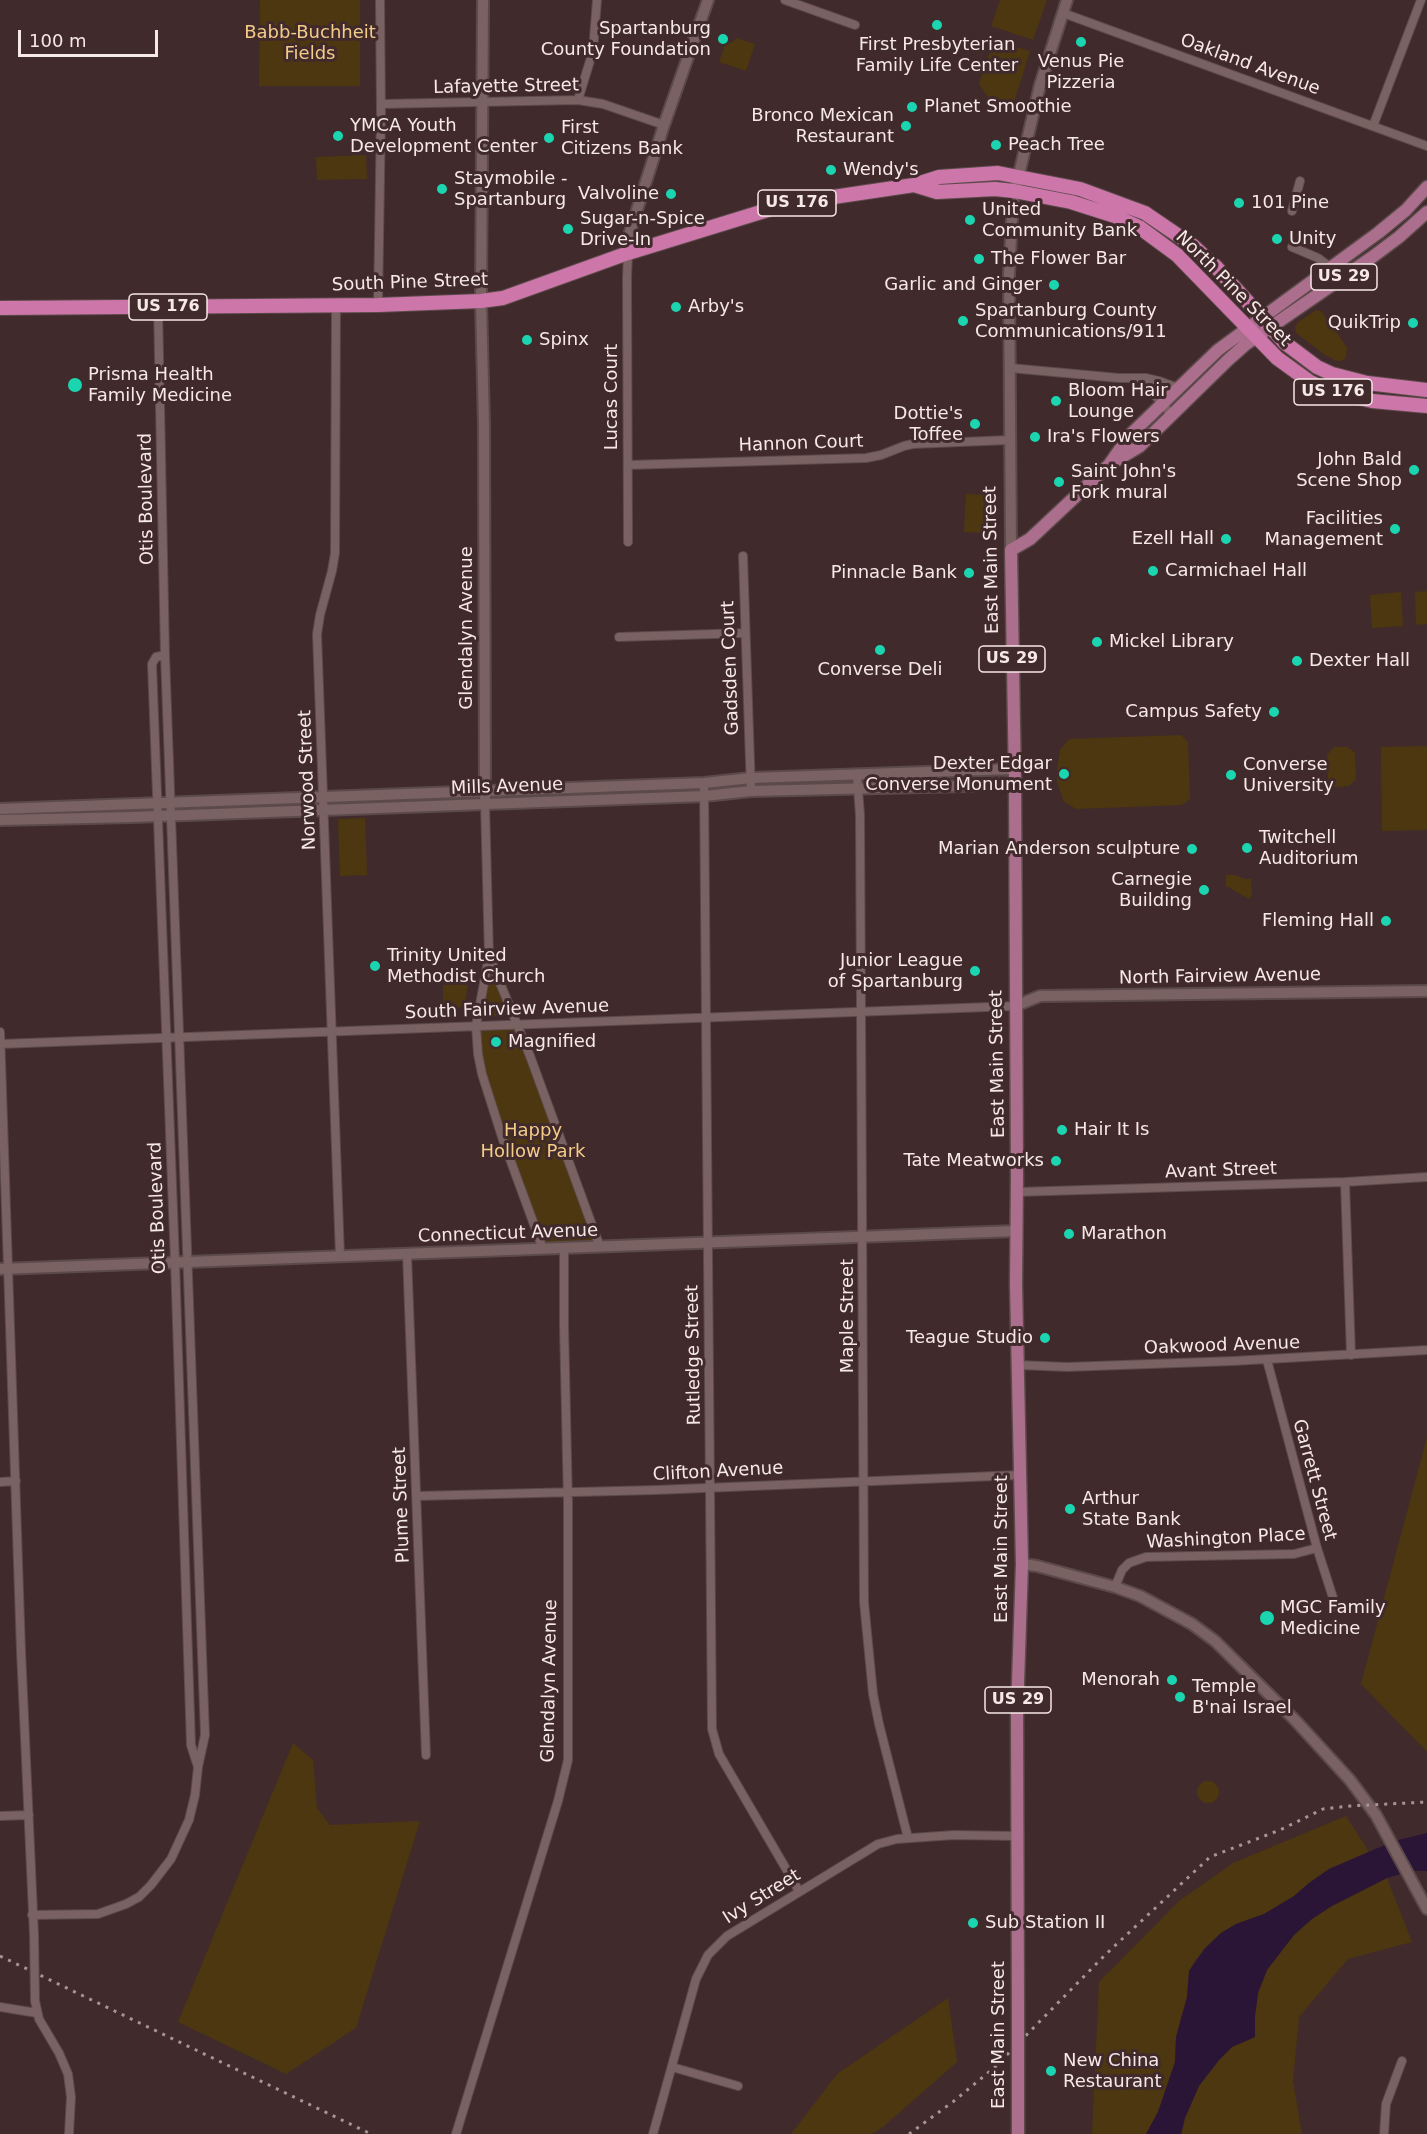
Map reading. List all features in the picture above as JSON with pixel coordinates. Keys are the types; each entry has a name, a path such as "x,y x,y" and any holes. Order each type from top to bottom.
{"highway":[{"name":"South Pine Street","path":"0,308 378,305 482,301 504,297 628,253 774,208 914,185 939,177 998,173 1018,177"},
{"name":"North Pine Street","path":"1018,177 1080,189 1126,204 1145,213 1192,244 1294,351 1332,374 1373,385 1427,390"},
{"name":"South Pine Street","path":"914,185 937,192 995,189 1014,191"},
{"name":"North Pine Street","path":"1014,191 1090,207 1139,227 1177,255 1293,371 1330,391 1372,401 1427,406"}],"main road":[{"name":"US 29","path":"1266,322 1330,267 1393,221 1427,187"},
{"name":"US 29","path":"1109,465 1130,435 1218,350 1252,332 1371,258 1427,212"},
{"name":"US 29","path":"1011,550 1030,539 1109,465 1140,446 1228,360 1252,332"},
{"name":"East Main Street","path":"1011,550 1015,783 1016,1284 1022,1564 1017,1712 1018,2134"}],"street":[{"path":"378,305 380,0"},
{"name":"Glendalyn Avenue","path":"483,0 484,791 489,956 476,1026 482,1074 503,1140 543,1249"},
{"path":"578,100 593,51 597,0"},
{"path":"628,253 630,232 664,125 708,0"},
{"path":"785,0 855,25"},
{"name":"East Main Street","path":"1011,550 1009,275 1014,191 1040,85 1067,0"},
{"path":"1373,126 1421,0"},
{"name":"Oakland Avenue","path":"1063,13 1427,146"},
{"name":"Lafayette Street","path":"381,104 578,100 603,104 664,125"},
{"path":"1292,211 1300,181"},
{"path":"1292,247 1318,258 1330,267"},
{"name":"Lucas Court","path":"628,253 628,542"},
{"name":"Norwood Street","path":"336,304 335,553 317,634 340,1256"},
{"name":"Otis Boulevard","path":"32,1915 98,1914 120,1907 139,1897 162,1873 179,1844 193,1808 205,1735 165,655 158,307"},
{"path":"1010,368 1119,378 1146,378 1178,388"},
{"path":"1146,378 1152,392 1171,414"},
{"name":"Hannon Court","path":"628,465 866,458 913,444 1009,441"},
{"name":"Gadsden Court","path":"743,556 751,791"},
{"path":"619,637 745,633"},
{"name":"Otis Boulevard","path":"165,655 156,657 152,664 191,1745 198,1767"},
{"name":"Mills Avenue","path":"0,809 1014,769"},
{"name":"Maple Street","path":"857,776 863,1237 864,1602 869,1663 879,1724 908,1839"},
{"name":"Rutledge Street","path":"704,783 712,1736 719,1754 799,1891"},
{"name":"Mills Avenue","path":"0,819 171,816 704,796 751,791 1015,783"},
{"name":"Glendalyn Avenue","path":"489,956 518,1024 600,1247"},
{"name":"North Fairview Avenue","path":"1015,1006 1040,996 1427,992"},
{"name":"South Fairview Avenue","path":"0,1044 1015,1006"},
{"path":"0,1032 4,1269 16,1481 35,2001 37,2013 65,2063 68,2074 71,2097 69,2134"},
{"name":"Avant Street","path":"1017,1192 1345,1182 1427,1177"},
{"path":"1345,1182 1351,1355"},
{"name":"Connecticut Avenue","path":"4,1269 1016,1231"},
{"name":"Glendalyn Avenue","path":"457,2134 558,1801 568,1760 564,1248"},
{"name":"Plume Street","path":"407,1254 426,1755"},
{"name":"Oakwood Avenue","path":"1019,1365 1076,1366 1267,1360 1427,1350"},
{"name":"Garrett Street","path":"1267,1360 1317,1548 1336,1607"},
{"name":"Clifton Avenue","path":"417,1496 710,1488 1020,1475"},
{"path":"0,1482 16,1481"},
{"name":"Washington Place","path":"1115,1587 1122,1570 1129,1563 1146,1557 1294,1554 1317,1548"},
{"path":"1022,1564 1115,1587 1168,1609 1215,1641 1295,1720 1350,1780 1370,1806 1427,1909"},
{"path":"0,1816 29,1815"},
{"name":"Ivy Street","path":"653,2134 696,1979 708,1955 727,1936 869,1849 888,1841 954,1835 1017,1836"},
{"path":"0,2007 37,2013"},
{"path":"1384,2134 1386,2104 1402,2061"},
{"path":"672,2067 738,2086"}],"green space":[{"name":"Babb-Buchheit Fields","path":"260,0 360,0 360,86 259,86"},
{"path":"1000,0 1047,0 1033,40 991,26"},
{"path":"736,38 755,44 746,71 719,62 726,43 733,42"},
{"path":"994,40 1030,51 1013,106 989,99 979,84"},
{"path":"366,155 367,179 317,180 316,157"},
{"path":"1316,310 1321,311 1347,347 1346,358 1341,361 1325,355 1296,333 1295,327 1298,322"},
{"path":"966,494 988,495 986,533 964,532"},
{"path":"1427,591 1427,624 1416,625 1415,592"},
{"path":"1401,592 1403,626 1372,628 1370,595"},
{"path":"1181,735 1188,742 1190,799 1182,805 1076,809 1064,802 1057,782 1057,769 1060,750 1069,739"},
{"path":"1427,746 1427,830 1382,831 1381,747"},
{"path":"1334,747 1348,747 1355,753 1356,779 1349,786 1334,787 1328,779 1327,755"},
{"path":"365,818 367,875 340,876 338,819"},
{"path":"1226,875 1251,879 1252,895 1249,899 1226,886"},
{"path":"490,974 506,1004 505,1011 500,1016 493,1017 487,1014 484,1008"},
{"path":"468,984 464,1007 443,1009 443,985"},
{"name":"Happy Hollow Park","path":"518,1024 600,1247 543,1249 482,1074 476,1026"},
{"path":"1427,1437 1427,1752 1361,1684"},
{"path":"293,1743 313,1760 317,1808 330,1825 420,1821 356,2028 286,2074 178,2022"},
{"path":"1204,1781 1212,1781 1219,1788 1219,1796 1212,1803 1204,1803 1197,1796 1197,1788"},
{"path":"1346,1816 1369,1852 1329,1869 1294,1896 1264,1914 1236,1924 1221,1933 1196,1959 1189,1971 1187,1997 1176,2037 1175,2062 1158,2112 1146,2134 1092,2134 1099,1982 1179,1901 1233,1863"},
{"path":"1387,1878 1412,1942 1348,1959 1299,2017 1293,2081 1302,2134 1181,2134 1185,2118 1199,2086 1232,2047 1255,2037 1258,1993 1267,1970 1294,1935 1332,1906"},
{"path":"948,1998 957,2062 883,2127 872,2134 791,2134 837,2074"}],"shaded area":[{"path":"1427,1833 1427,1871 1411,1871 1387,1878 1332,1906 1294,1935 1267,1970 1258,1993 1255,2037 1232,2047 1199,2086 1185,2118 1181,2134 1146,2134 1158,2112 1175,2062 1176,2037 1187,1997 1189,1971 1205,1948 1221,1933 1236,1924 1264,1914 1294,1896 1329,1869 1394,1841"}],"railway":[{"path":"909,2134 995,2067 1105,1955 1210,1857 1280,1830 1323,1809 1427,1802"},
{"path":"0,1956 371,2134"}],"place":[{"name":"First Presbyterian Family Life Center","path":"937,25"},
{"name":"Spartanburg County Foundation","path":"723,39"},
{"name":"Venus Pie Pizzeria","path":"1081,42"},
{"name":"Planet Smoothie","path":"912,107"},
{"name":"Bronco Mexican Restaurant","path":"906,126"},
{"name":"YMCA Youth Development Center","path":"338,136"},
{"name":"First Citizens Bank","path":"549,138"},
{"name":"Peach Tree","path":"996,145"},
{"name":"Wendy's","path":"831,170"},
{"name":"Staymobile - Spartanburg","path":"442,189"},
{"name":"Valvoline","path":"671,194"},
{"name":"101 Pine","path":"1239,203"},
{"name":"United Community Bank","path":"970,220"},
{"name":"Sugar-n-Spice Drive-In","path":"568,229"},
{"name":"Unity","path":"1277,239"},
{"name":"The Flower Bar","path":"979,259"},
{"name":"Garlic and Ginger","path":"1054,285"},
{"name":"Arby's","path":"676,307"},
{"name":"Spartanburg County Communications/911","path":"963,321"},
{"name":"QuikTrip","path":"1413,323"},
{"name":"Spinx","path":"527,340"},
{"name":"Prisma Health Family Medicine","path":"75,385"},
{"name":"Bloom Hair Lounge","path":"1056,401"},
{"name":"Dottie's Toffee","path":"975,424"},
{"name":"Ira's Flowers","path":"1035,437"},
{"name":"John Bald Scene Shop","path":"1414,470"},
{"name":"Saint John's Fork mural","path":"1059,482"},
{"name":"Facilities Management","path":"1395,529"},
{"name":"Ezell Hall","path":"1226,539"},
{"name":"Carmichael Hall","path":"1153,571"},
{"name":"Pinnacle Bank","path":"969,573"},
{"name":"Mickel Library","path":"1097,642"},
{"name":"Converse Deli","path":"880,650"},
{"name":"Dexter Hall","path":"1297,661"},
{"name":"Campus Safety","path":"1274,712"},
{"name":"Dexter Edgar Converse Monument","path":"1064,774"},
{"name":"Converse University","path":"1231,775"},
{"name":"Twitchell Auditorium","path":"1247,848"},
{"name":"Marian Anderson sculpture","path":"1192,849"},
{"name":"Carnegie Building","path":"1204,890"},
{"name":"Fleming Hall","path":"1386,921"},
{"name":"Trinity United Methodist Church","path":"375,966"},
{"name":"Junior League of Spartanburg","path":"975,971"},
{"name":"Magnified","path":"496,1042"},
{"name":"Hair It Is","path":"1062,1130"},
{"name":"Tate Meatworks","path":"1056,1161"},
{"name":"Marathon","path":"1069,1234"},
{"name":"Teague Studio","path":"1045,1338"},
{"name":"Arthur State Bank","path":"1070,1509"},
{"name":"MGC Family Medicine","path":"1267,1618"},
{"name":"Menorah","path":"1172,1680"},
{"name":"Temple B'nai Israel","path":"1180,1697"},
{"name":"Sub Station II","path":"973,1923"},
{"name":"New China Restaurant","path":"1051,2071"}]}
